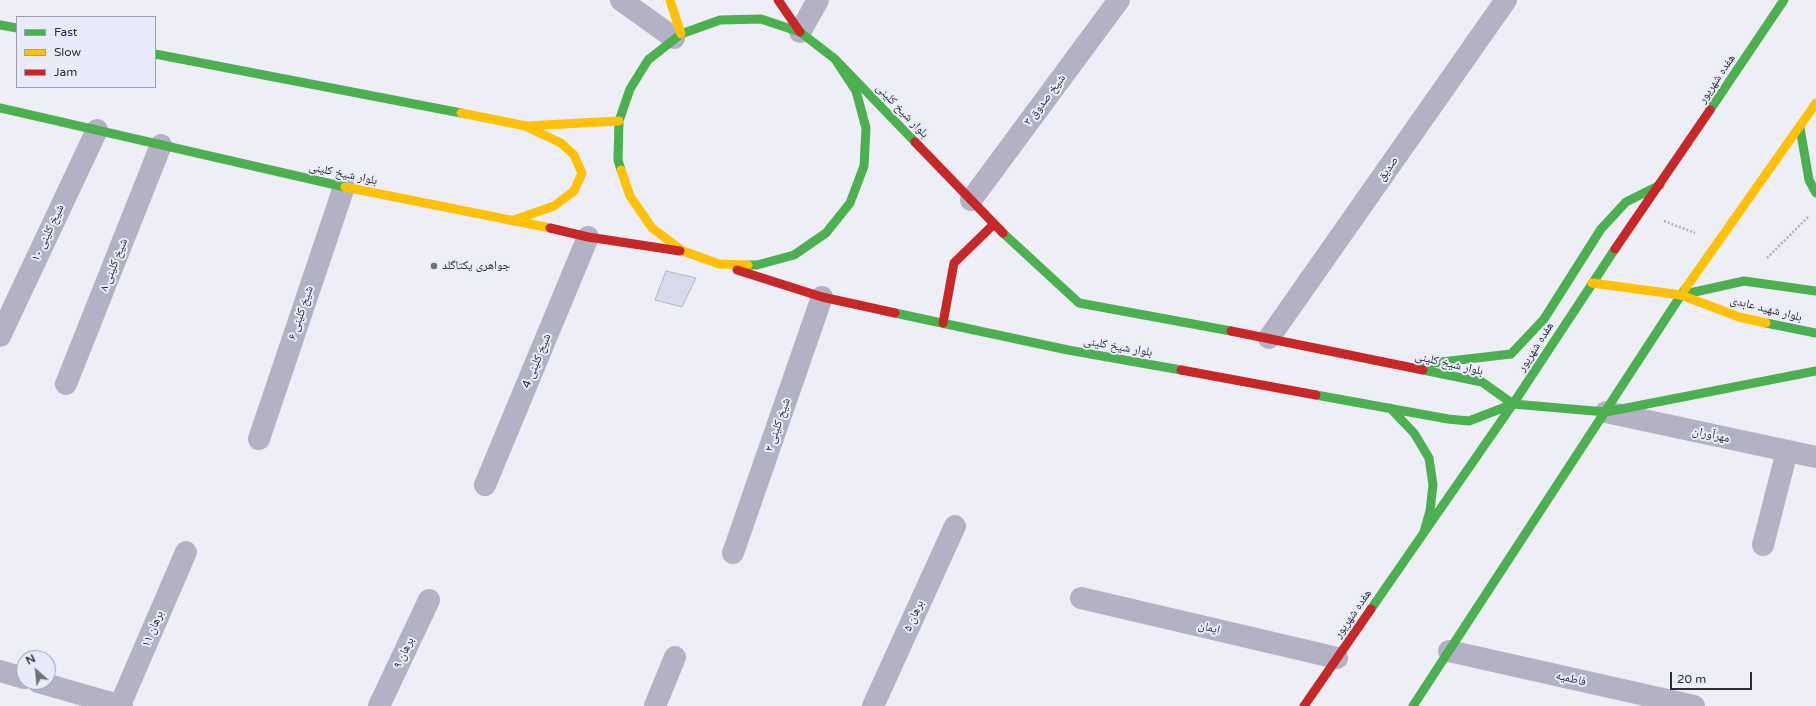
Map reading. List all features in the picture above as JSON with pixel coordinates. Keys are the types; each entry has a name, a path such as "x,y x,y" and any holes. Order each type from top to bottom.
{"main road":[{"path":"670,0 677,36"},
{"path":"719,264 758,265 794,254 826,233 850,202 864,166 866,128 856,91 835,59 800,32 778,0"},
{"name":"هفده شهریور","path":"1304,706 1513,404 1592,283 1660,185 1784,0"},
{"path":"683,252 652,228 630,196 618,160 619,121 630,89 648,60 677,36 720,20 761,19 800,32"},
{"path":"0,24 16,28"},
{"path":"156,54 526,126 619,121"},
{"name":"بلوار شیخ کلینی","path":"835,59 994,224 1079,304 1269,338 1482,382 1513,404"},
{"path":"1413,706 1681,295 1800,128 1816,103"},
{"name":"بلوار شیخ کلینی","path":"0,108 344,187 514,220 588,237 683,252 822,297 1068,350 1469,421 1513,404"},
{"path":"514,220 554,206 574,191 582,173 574,155 561,143 526,126"},
{"path":"1800,128 1809,180 1816,193"},
{"path":"1404,366 1511,354 1544,319 1601,229 1626,202 1660,185"},
{"path":"943,323 954,263 994,224"},
{"name":"بلوار شهید عابدی","path":"1681,295 1744,281 1816,291"},
{"path":"1592,283 1681,295"},
{"name":"بلوار شهید عابدی","path":"1681,295 1739,317 1816,333"},
{"path":"1513,404 1606,412 1816,371"},
{"path":"1390,408 1414,433 1429,458 1433,485 1430,511 1423,534"}],"street":[{"path":"621,0 677,36"},
{"path":"800,32 818,0"},
{"name":"شیخ صدوق ۳","path":"971,200 1119,0"},
{"name":"صدیق","path":"1269,338 1506,0"},
{"name":"شیخ کلینی ۱۰","path":"0,336 97,130"},
{"name":"شیخ کلینی ۸","path":"66,384 161,145"},
{"name":"شیخ کلینی ۶","path":"259,439 344,187"},
{"name":"شیخ کلینی 4","path":"485,485 588,237"},
{"name":"شیخ کلینی ۲","path":"733,553 822,297"},
{"name":"مهرآوران","path":"1606,412 1816,457"},
{"path":"1763,545 1787,451"},
{"name":"برهان ۵","path":"873,706 955,526"},
{"name":"برهان ۱۱","path":"121,706 186,552"},
{"name":"ایمان","path":"1081,598 1337,658"},
{"name":"برهان ۹","path":"379,706 429,600"},
{"name":"فاطمیه","path":"1449,652 1694,706"},
{"path":"654,706 675,657"},
{"path":"0,671 16,676"},
{"path":"56,687 121,706"}],"building":[{"path":"666,271 696,278 682,307 655,300"}],"traffic: fast":[{"path":"1710,110 1784,0"},
{"path":"621,170 618,160 619,121 630,89 648,60 681,34 720,20 761,19 800,32 835,59 915,142"},
{"path":"0,25 16,28"},
{"path":"156,54 461,113"},
{"path":"748,265 757,265 794,255 826,233 850,203 864,166 866,128 856,91 835,59"},
{"path":"0,108 345,187"},
{"path":"1800,128 1809,180 1816,193"},
{"path":"1424,364 1511,354 1544,319 1601,229 1626,202 1660,185"},
{"path":"1003,233 1079,303 1231,331"},
{"path":"1371,609 1513,404 1615,249"},
{"path":"1681,295 1744,281 1816,291"},
{"path":"1413,706 1685,289"},
{"path":"895,313 1068,350 1181,370"},
{"path":"1766,323 1816,333"},
{"path":"1423,370 1482,382 1513,404"},
{"path":"1316,395 1448,419 1469,421 1513,404 1606,412 1816,371"},
{"path":"1390,408 1414,433 1429,458 1433,485 1430,511 1424,532"}],"traffic: slow":[{"path":"670,0 681,34"},
{"path":"1685,289 1816,103"},
{"path":"461,113 526,126 619,121"},
{"path":"514,220 554,206 574,191 582,173 574,155 561,143 527,127"},
{"path":"621,170 630,196 652,228 683,251 719,264 748,265"},
{"path":"345,187 550,228"},
{"path":"1592,283 1681,295 1739,317 1766,323"}],"traffic: jam":[{"path":"778,0 800,32"},
{"path":"1615,249 1710,110"},
{"path":"915,142 1003,233"},
{"path":"943,323 954,263 994,224"},
{"path":"550,228 588,237 680,251"},
{"path":"737,270 822,297 895,313"},
{"path":"1231,331 1423,370"},
{"path":"1181,370 1316,395"},
{"path":"1304,706 1371,609"}],"place":[{"name":"جواهری یکتاگلد","path":"434,266"}]}
